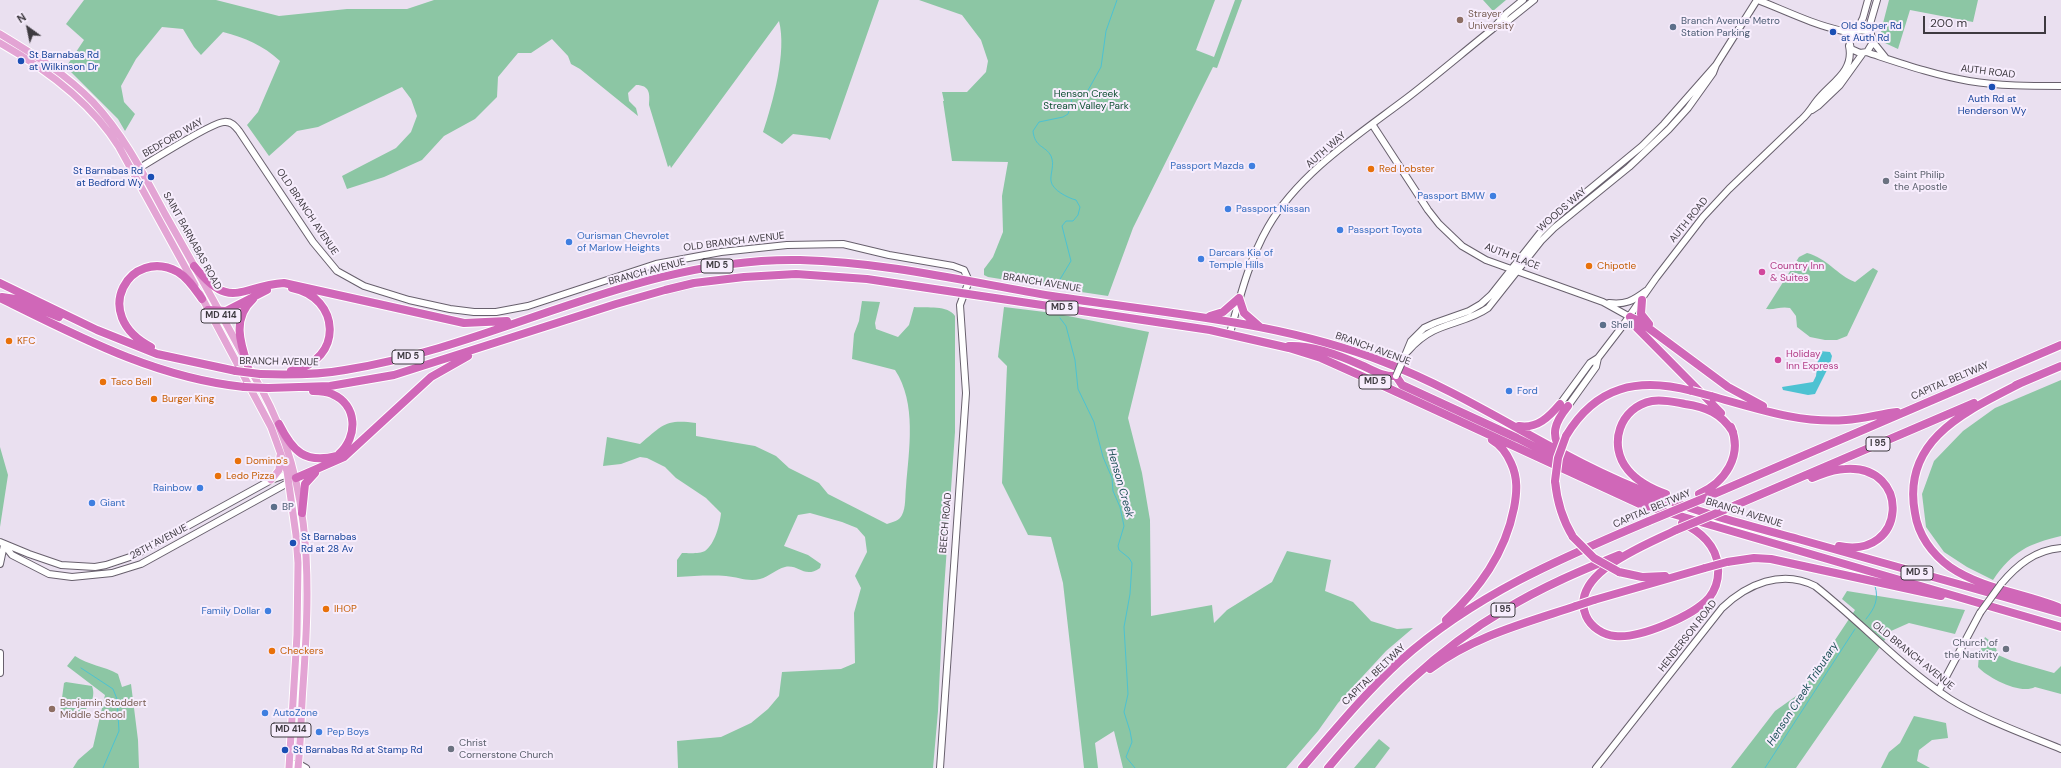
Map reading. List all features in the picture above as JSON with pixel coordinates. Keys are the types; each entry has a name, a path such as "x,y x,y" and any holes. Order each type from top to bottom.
{"highway":[{"name":"BRANCH AVENUE","path":"0,283 97,330 157,354 192,363 260,374 320,374 378,364 437,348 640,282 738,262 822,261 882,268 1056,296 1233,322 1339,347 1384,362 1443,388 1512,424 1565,455 1647,493 1773,532 2061,612"},
{"path":"194,266 208,282 222,291 229,293 243,293 272,284 292,284 464,323 503,322 539,314"},
{"path":"192,363 151,347 131,333 121,317 119,298 129,279 140,270 154,267 164,267 178,272 187,279 202,299"},
{"name":"BRANCH AVENUE","path":"0,298 111,352 146,365 202,381 244,387 268,388 330,386 388,376 665,290 694,283 744,277 814,274 866,279 1230,333 1321,358 1603,487 1662,512 1757,538 2061,627"},
{"path":"208,310 219,312 226,311 262,292 278,287 298,290 307,294 322,308 330,326 327,346 314,362 298,370 272,374"},
{"path":"248,366 239,338 240,322 243,311 249,303 262,292"},
{"path":"0,298 15,298 67,320 97,330"},
{"path":"1201,317 1223,312 1239,298 1244,313 1262,328"},
{"path":"1642,300 1641,314 1644,320 1669,339 1674,348"},
{"path":"0,304 47,321"},
{"path":"1630,317 1639,320 1728,388 1780,414"},
{"path":"1630,317 1635,326 1726,418 1733,432 1736,447 1730,467 1714,486 1703,495"},
{"path":"292,477 318,469 344,457 431,377 463,358 517,336"},
{"path":"1281,346 1301,345 1360,364 1384,375 1394,376 1402,385 1518,438 1628,493 1757,538"},
{"name":"CAPITAL BELTWAY","path":"1302,768 1361,699 1402,660 1433,635 1482,600 1541,568 1703,495 2061,345"},
{"name":"I 95","path":"1328,768 1391,697 1424,667 1486,621 1550,585 2061,366"},
{"path":"2021,383 1962,415 1935,438 1924,453 1917,469 1913,488 1914,513 1918,527 1930,548 1950,567 1986,584 2061,608"},
{"path":"1705,568 1654,577 1630,575 1620,572 1594,558 1573,537 1562,517 1558,505 1555,481 1558,458 1566,436 1577,420 1593,404 1612,392 1623,388 1636,385 1662,384 1780,414 1820,420 1845,420 1906,411"},
{"path":"280,388 332,394 345,405 353,421 353,431 346,448 337,456 292,477"},
{"path":"1730,519 1656,490 1644,483 1632,474 1622,462 1617,442 1620,427 1628,414 1644,403 1657,400 1698,406 1710,410 1720,416 1733,432"},
{"path":"1512,424 1528,427 1534,426 1564,405"},
{"path":"1564,405 1558,418 1554,434 1559,447 1565,455"},
{"path":"279,424 291,445 300,454 313,459 337,456"},
{"path":"1402,660 1451,615 1477,588 1501,549 1512,518 1517,490 1516,477 1510,460 1496,442 1467,425"},
{"path":"302,513 305,484 318,469"},
{"path":"1736,505 1832,471 1846,469 1864,471 1877,477 1887,487 1892,500 1893,514 1888,528 1880,538 1867,546 1848,548 1773,532"},
{"path":"1603,487 1641,507 1684,523 1696,530 1708,542 1716,554 1718,576 1714,591 1705,602 1676,619 1648,630 1622,636 1605,634 1588,619 1584,608 1585,594 1592,581 1613,563 1676,530"},
{"path":"1358,733 1393,699 1452,653 1493,633 1594,600 1726,562 1754,558 1782,560 2031,618"}],"main road":[{"name":"SAINT BARNABAS ROAD","path":"0,34 43,60 83,92 117,132 140,168 279,424 302,513 307,557 308,616 298,766"},
{"name":"SAINT BARNABAS ROAD","path":"0,43 35,63 75,95 109,132 133,172 271,427 292,477 298,563 297,629 289,766"},
{"path":"271,480 278,472 280,465 279,446"}],"street":[{"name":"AUTH WAY","path":"1495,27 1503,16 1523,0"},
{"name":"AUTH WAY","path":"1230,333 1239,298 1260,242 1278,212 1316,171 1372,124 1495,27 1509,20 1534,0"},
{"path":"1758,0 1836,29 1850,32 1863,29 1871,34"},
{"name":"WOODS WAY","path":"1394,376 1408,351 1411,341 1424,328 1435,322 1469,311 1482,304 1515,270 1540,233 1556,217 1626,161 1664,124 1716,65 1758,0"},
{"path":"1849,45 1850,36 1856,30 1863,18 1868,0"},
{"path":"1836,29 1844,36 1854,51 1864,53 1870,49 1873,42 1870,24 1877,0"},
{"name":"AUTH ROAD","path":"1873,42 1879,52 1891,60"},
{"name":"AUTH ROAD","path":"1812,110 1815,103 1845,70 1850,58 1849,45"},
{"name":"AUTH ROAD","path":"1564,405 1590,363 1598,358 1630,317 1649,289 1719,199 1840,85 1864,53 1969,81 1998,85 2061,86"},
{"name":"BEDFORD WAY","path":"133,172 223,122"},
{"name":"OLD BRANCH AVENUE","path":"223,122 234,125 239,131 313,242 327,261 337,271 364,286 410,300 450,309 496,312 528,306 619,276 690,257 741,249 814,243 844,244 958,267 964,270 969,281"},
{"name":"AUTH PLACE","path":"1372,124 1428,210 1449,235 1462,246 1486,260 1603,302 1630,317"},
{"name":"BEECH ROAD","path":"940,768 952,577 965,408 964,356 960,306 963,294 969,281"},
{"path":"1603,302 1625,304 1649,289"},
{"name":"28TH AVENUE","path":"2,543 61,565 95,567 106,565 133,556 271,480 292,477"},
{"name":"28TH AVENUE","path":"2,543 12,556 49,574 91,577 116,573 141,564 292,477"},
{"path":"0,562 2,543"},
{"path":"1938,690 1980,612 2001,584 2026,560 2045,551 2061,548"},
{"path":"0,562 5,557 12,556"},
{"name":"HENDERSON ROAD","path":"1596,768 1710,623 1735,596 1758,584 1786,578 1806,582 1826,595"},
{"name":"OLD BRANCH AVENUE","path":"1826,595 1904,664 1938,690 1968,709 2061,749"},
{"path":"0,653 0,673"},
{"path":"289,766 306,768"}],"green space":[{"path":"84,0 216,0 279,16 347,9 407,9 434,0 879,0 830,140 827,138 793,134 782,144 763,132 778,77 781,47 779,21 671,168 670,165 668,167 649,105 649,94 647,88 641,85 636,85 628,93 629,101 636,108 638,116 580,69 571,64 568,56 552,39 531,53 518,53 498,77 497,97 475,119 444,136 422,160 384,177 347,189 342,176 396,148 411,132 417,116 411,99 402,87 318,127 297,131 269,156 247,125 258,112 280,61 274,55 253,43 223,32 201,55 194,47 183,29 162,27 136,59 121,86 124,102 135,114 125,131 118,119 66,67 84,40 66,24"},
{"name":"Henson Creek Stream Valley Park","path":"919,0 1215,0 1196,50 1214,57 1235,0 1242,0 1217,68 1213,67 1133,228 1108,296 1068,290 1068,287 1050,284 1050,287 988,277 984,275 984,269 993,257 1003,232 1002,196 1008,162 952,161 942,92 967,92 986,72 988,61 981,40 962,15"},
{"path":"1483,0 1506,0 1493,11"},
{"path":"1889,0 1978,0 1973,22 1910,10 1898,49 1885,43 1881,31"},
{"path":"1807,253 1814,255 1855,282 1873,268 1878,271 1847,336 1837,340 1825,340 1810,337 1797,327 1796,316 1790,308 1784,307 1766,309 1799,257"},
{"path":"862,301 880,302 875,323 876,329 898,337 909,325 914,307 931,307 947,310 952,312 955,316 955,432 943,604 938,711 933,768 678,768 677,741 721,737 751,723 768,709 779,696 782,672 841,669 855,663 854,613 861,588 855,576 867,552 865,537 857,528 842,522 810,513 798,515 784,546 808,555 821,564 820,568 814,571 806,572 794,567 785,567 756,580 720,576 677,577 677,560 682,553 700,553 709,548 712,544 721,513 706,498 676,478 665,467 647,458 640,457 621,464 603,466 607,437 640,444 665,425 677,422 696,423 696,436 755,446 776,456 789,468 819,483 828,494 887,524 896,521 902,515 905,505 910,442 909,412 902,383 895,370 852,359 854,334 859,321"},
{"path":"1004,307 1053,313 1149,332 1128,418 1142,473 1150,520 1151,616 1212,605 1214,623 1227,610 1272,582 1287,551 1331,560 1325,591 1353,602 1371,621 1397,629 1413,628 1386,651 1338,703 1318,731 1286,768 1123,768 1114,731 1095,743 1098,768 1084,768 1063,583 1051,537 1028,535 1002,483 1007,366 998,357"},
{"path":"2061,380 2061,536 2039,542 2022,550 2007,562 1993,580 1967,567 1944,552 1926,527 1922,494 1934,461 1963,431 1995,408"},
{"path":"0,447 8,475 0,527"},
{"path":"1847,591 1965,610 1955,634 1909,623 1891,631 1796,768 1731,768 1775,711 1799,694 1855,610 1842,599"},
{"path":"1985,637 1995,645 1998,655 2012,661 2054,673 2061,666 2061,694 2035,687 2022,689 2013,687 1989,676 1978,667 1979,655"},
{"path":"75,656 118,674 122,687 131,684 138,740 139,768 73,768 78,760 93,747 105,695 67,666"},
{"path":"66,682 92,686 93,696 90,705 79,714 71,715 60,713 64,683"},
{"path":"1914,716 1946,723 1948,738 1932,740 1919,750 1917,761 1930,768 1881,768 1889,752 1900,743"},
{"path":"1379,739 1390,748 1375,768 1354,768"}],"water":[{"path":"1819,351 1830,352 1832,356 1830,364 1815,394 1808,395 1783,390 1782,387 1813,382 1816,376"}],"waterway":[{"name":"Henson Creek","path":"1059,281 1071,261 1062,226 1066,221 1073,221 1078,215 1080,207 1076,200 1061,193 1052,184 1051,178 1053,163 1051,156 1049,152 1036,141 1033,131 1039,122 1063,117 1068,114 1072,98 1076,95 1087,92 1101,67 1106,31 1117,0"},
{"name":"Henson Creek","path":"1060,318 1066,326 1075,360 1078,389 1094,422 1103,457 1112,478 1113,491 1120,507 1124,526 1118,546 1119,550 1129,558 1132,563 1130,594 1124,627 1128,694 1124,712 1132,742 1126,757 1135,768"},
{"name":"Henson Creek Tributary","path":"1866,619 1872,611 1875,603 1877,595 1875,586"},
{"name":"Henson Creek Tributary","path":"1765,768 1855,629"},
{"path":"81,668 113,689 117,699 119,731 103,768"}],"place":[{"name":"Strayer University","path":"1460,20"},
{"name":"Branch Avenue Metro Station Parking","path":"1673,27"},
{"name":"Old Soper Rd at Auth Rd","path":"1833,32"},
{"name":"St Barnabas Rd at Wilkinson Dr","path":"21,61"},
{"name":"Auth Rd at Henderson Wy","path":"1992,87"},
{"name":"Passport Mazda","path":"1252,166"},
{"name":"Red Lobster","path":"1371,169"},
{"name":"St Barnabas Rd at Bedford Wy","path":"151,177"},
{"name":"Saint Philip the Apostle","path":"1886,181"},
{"name":"Passport BMW","path":"1493,196"},
{"name":"Passport Nissan","path":"1228,209"},
{"name":"Passport Toyota","path":"1340,230"},
{"name":"Ourisman Chevrolet of Marlow Heights","path":"569,242"},
{"name":"Darcars Kia of Temple Hills","path":"1201,259"},
{"name":"Chipotle","path":"1589,266"},
{"name":"Country Inn & Suites","path":"1762,272"},
{"name":"Shell","path":"1603,325"},
{"name":"KFC","path":"9,341"},
{"name":"Holiday Inn Express","path":"1778,360"},
{"name":"Taco Bell","path":"103,382"},
{"name":"Ford","path":"1509,391"},
{"name":"Burger King","path":"154,399"},
{"name":"Domino's","path":"238,461"},
{"name":"Ledo Pizza","path":"218,476"},
{"name":"Rainbow","path":"200,488"},
{"name":"Giant","path":"92,503"},
{"name":"BP","path":"274,507"},
{"name":"St Barnabas Rd at 28 Av","path":"293,543"},
{"name":"IHOP","path":"326,609"},
{"name":"Family Dollar","path":"268,611"},
{"name":"Church of the Nativity","path":"2006,649"},
{"name":"Checkers","path":"272,651"},
{"name":"Benjamin Stoddert Middle School","path":"52,709"},
{"name":"AutoZone","path":"265,713"},
{"name":"Pep Boys","path":"319,732"},
{"name":"Christ Cornerstone Church","path":"451,749"},
{"name":"St Barnabas Rd at Stamp Rd","path":"285,750"}]}
